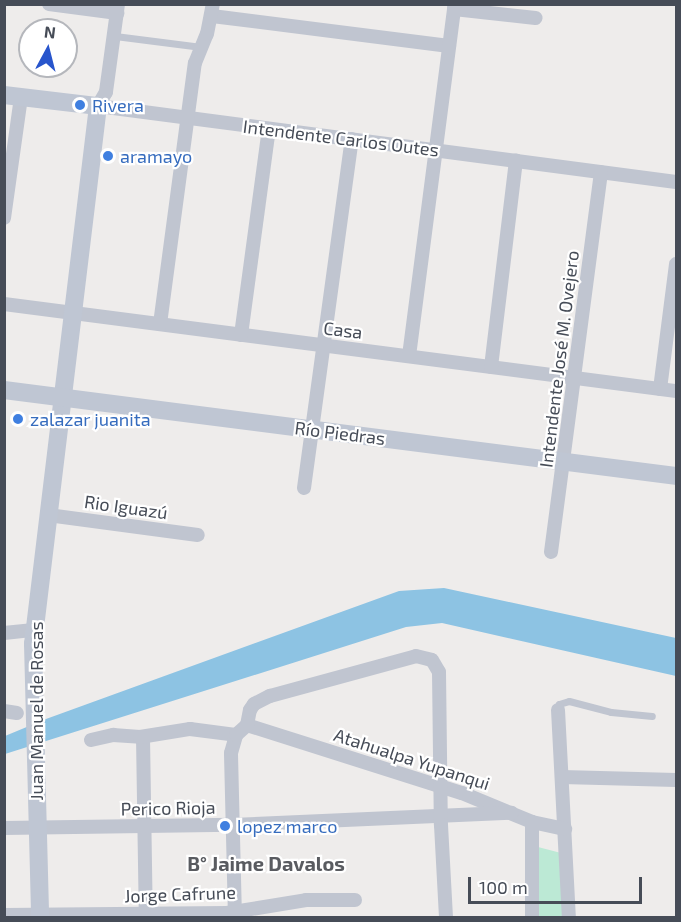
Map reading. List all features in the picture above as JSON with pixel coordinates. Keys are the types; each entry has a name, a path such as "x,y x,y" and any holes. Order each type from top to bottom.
{"street":[{"path":"49,4 117,9 106,92 98,106"},
{"path":"409,356 455,7 536,18"},
{"path":"160,324 195,63 212,10 449,46"},
{"path":"4,218 13,96"},
{"name":"Intendente Carlos Outes","path":"13,96 676,182"},
{"name":"Juan Manuel de Rosas","path":"40,916 34,751 18,713 34,630 98,106"},
{"path":"242,335 269,129"},
{"path":"304,488 352,139"},
{"path":"491,367 516,161"},
{"name":"Intendente José M. Ovejero","path":"551,552 601,172"},
{"path":"660,389 676,264"},
{"name":"Casa","path":"4,304 676,391"},
{"name":"Río Piedras","path":"4,390 676,476"},
{"name":"Rio Iguazú","path":"48,514 198,535"},
{"path":"4,633 34,630"},
{"path":"235,915 231,753 236,735 247,724 250,710 270,696 416,656 426,657 436,665 439,672 441,815 446,918"},
{"path":"558,710 569,918"},
{"name":"Atahualpa Yupanqui","path":"247,724 441,788 532,822 565,829"},
{"path":"91,740 113,735 143,736 190,729 236,735"},
{"path":"143,736 146,916"},
{"path":"562,777 676,780"},
{"name":"Perico Rioja","path":"4,828 232,825 512,813"},
{"path":"532,822 532,918"},
{"name":"Jorge Cafrune","path":"4,915 235,915 306,900 355,900"}],"lane":[{"path":"115,36 201,47"},
{"path":"558,710 560,704 569,701 611,712 652,716"}],"green space":[{"path":"538,847 561,853 564,917 538,918"}],"water":[{"path":"444,588 676,638 676,676 442,623 406,627 5,754 5,736 46,719 399,591"}],"place":[{"name":"Rivera","path":"80,105"},
{"name":"aramayo","path":"108,156"},
{"name":"zalazar juanita","path":"18,419"},
{"name":"lopez marco","path":"225,826"}],"district":[{"name":"B° Jaime Davalos","path":"266,863"}]}
